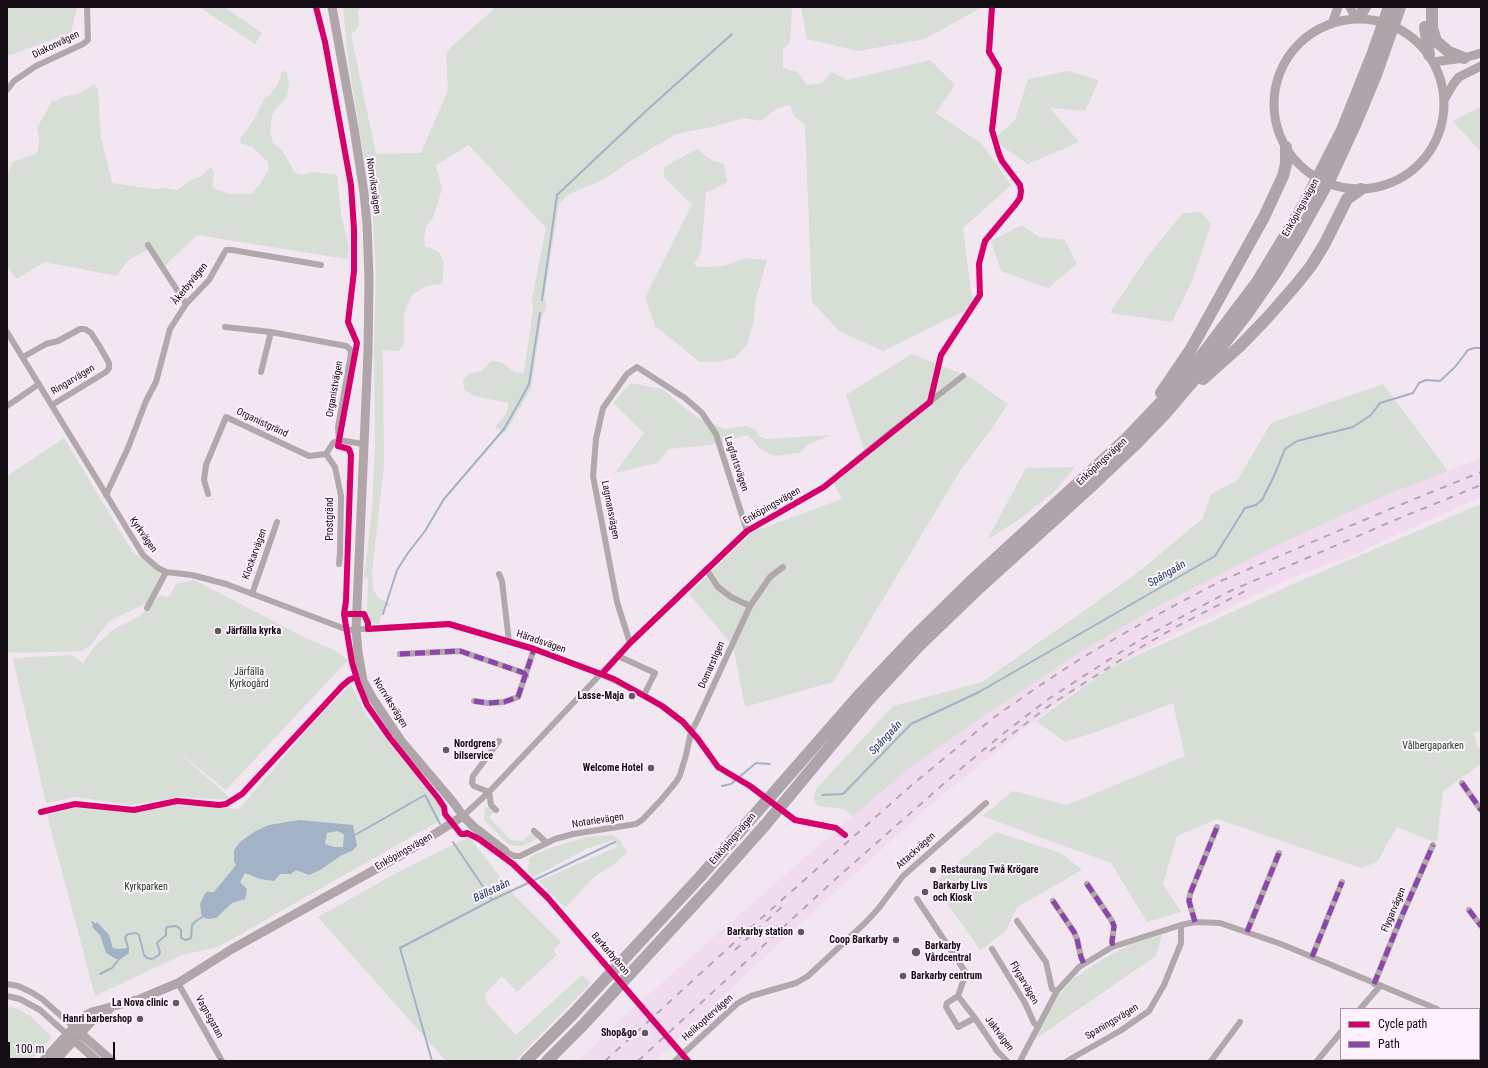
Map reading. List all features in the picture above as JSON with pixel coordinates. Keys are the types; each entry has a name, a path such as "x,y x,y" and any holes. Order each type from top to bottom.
{"highway":[{"name":"Enköpingsvägen","path":"526,1061 572,1015 694,883 860,694 912,639 970,582 1126,439 1186,376 1256,282 1304,204 1342,130 1372,55 1389,7"},
{"name":"Enköpingsvägen","path":"547,1061 583,1025 711,886 766,824 863,707 919,646 977,590 1100,479 1165,414 1216,354 1247,314 1276,272 1298,236 1330,177 1356,123 1376,75 1400,7"},
{"path":"1426,7 1425,30 1431,59"},
{"path":"1432,7 1432,28 1436,41 1449,52 1464,58"},
{"path":"1126,439 1171,380 1191,349 1229,282 1279,186 1286,164 1286,147"},
{"path":"1165,414 1240,346 1295,286 1311,266 1324,246 1347,199 1361,189"}],"street":[{"name":"Diakonvägen","path":"7,90 14,82 36,66 83,44 88,40 87,7"},
{"name":"Norrviksvägen","path":"332,7 354,128 367,224 369,278 368,352 356,630 363,681 373,700 402,742 463,816 474,827 505,851"},
{"path":"1332,24 1338,7"},
{"path":"1350,7 1360,14 1397,28 1409,35 1423,48 1431,59 1441,80 1444,100 1443,120 1440,132 1434,146 1426,158 1410,172 1392,183 1379,187 1361,189 1344,188 1323,181 1304,168 1294,158 1286,147 1279,132 1275,117 1274,102 1280,73 1287,60 1304,40 1317,31 1332,24 1360,14"},
{"path":"1431,59 1464,58 1481,53"},
{"path":"1444,100 1454,82 1459,77 1481,66"},
{"path":"148,245 186,304"},
{"name":"Åkerbyvägen","path":"106,495 128,448 144,406 156,382 170,329 186,304 210,280 226,250 321,264"},
{"name":"Organistvägen","path":"226,327 271,332 340,344 350,349 351,354 338,427 339,440"},
{"name":"Ringarvägen","path":"23,357 46,344 58,341 80,329 85,329 91,333 109,363 109,368 106,372 52,405"},
{"name":"Kyrkvägen","path":"7,332 143,555 152,563 166,572 208,578 348,630 356,630"},
{"path":"261,372 271,332"},
{"name":"Lagfartsvägen","path":"637,367 685,398 702,413 716,434 747,531"},
{"name":"Lagmansvägen","path":"630,643 617,602 594,476 596,439 603,408 627,374 637,367"},
{"name":"Enköpingsvägen","path":"43,1061 77,1030 114,1007 140,999 178,983 232,948 403,854 463,816 602,674 630,643 747,531 824,487 887,435 963,376"},
{"path":"7,406 40,384"},
{"name":"Organistgränd","path":"208,494 204,480 206,465 226,417 309,456 326,454"},
{"path":"326,454 333,443 339,440 363,444"},
{"name":"Prostgränd","path":"326,454 335,467 341,496 339,564"},
{"name":"Klockarvägen","path":"252,594 277,522"},
{"name":"Domarstigen","path":"691,732 698,721 750,606 770,577 783,567"},
{"path":"706,569 718,586 731,598 750,606"},
{"path":"147,608 166,572"},
{"path":"500,574 508,642"},
{"name":"Häradsvägen","path":"356,630 449,624 534,650 602,674 644,695 662,706 683,722 691,732"},
{"path":"474,701 487,704 504,702 518,698 534,650"},
{"path":"400,654 460,651 524,672 526,676"},
{"path":"618,656 655,673 644,695"},
{"name":"Notarievägen","path":"505,851 514,856 520,856 547,843 573,834 621,828 636,824 642,820 676,782 686,755 691,732"},
{"path":"496,810 491,805 488,792 474,786 472,783 473,776 499,740"},
{"path":"1462,783 1481,810"},
{"name":"Attackvägen","path":"856,931 878,909 903,876 986,803"},
{"path":"1195,922 1189,901 1190,894 1217,827"},
{"path":"534,831 547,843"},
{"name":"Flygarvägen","path":"1377,985 1401,918 1433,845"},
{"path":"1247,932 1279,853"},
{"path":"1312,957 1342,882"},
{"path":"1086,884 1112,921 1114,926 1113,946"},
{"name":"Jaktvägen","path":"917,899 966,973 958,996 947,1003 946,1007 958,1027 975,1018"},
{"path":"1053,901 1074,932 1084,964"},
{"path":"1469,910 1481,926"},
{"path":"1018,921 1046,962 1052,989 1057,991"},
{"name":"Flygarvägen","path":"1020,1061 1057,991 1084,964 1113,946 1195,922 1220,923 1281,944 1434,1008"},
{"name":"Spaningsvägen","path":"1067,1061 1120,1031 1149,1011 1164,985 1181,943 1181,925"},
{"name":"Helikoptervägen","path":"675,1061 738,1003 752,996 802,980 834,953 856,931"},
{"name":"Flygarvägen","path":"992,949 1025,1003 1034,1023 1038,1026"},
{"name":"Vagnsgatan","path":"178,983 221,1061"},
{"path":"7,984 18,986 42,999 112,1061"},
{"path":"1361,1008 1377,985"},
{"path":"7,996 20,999 40,1010 95,1059"},
{"name":"Jaktvägen","path":"958,996 975,1018 996,1051 1007,1061"},
{"path":"1211,1061 1240,1022"},
{"path":"1317,1061 1340,1033"},
{"name":"Enköpingsvägen","path":"55,1061 70,1037"}],"shaded area":[{"path":"1481,458 1481,497 1348,557 1291,578 1175,634 1110,667 1051,708 930,805 761,960 655,1061 578,1061 632,1009 842,825 911,767 991,711 1082,651 1162,604 1278,545 1391,493"}],"green space":[{"path":"7,7 77,7 71,33 7,56"},
{"path":"199,7 224,7 262,33 255,44"},
{"path":"343,7 362,7 358,11 359,26 351,35 376,154 421,153 448,90 446,54 449,49 496,7 792,7 790,43 783,49 783,68 798,72 807,85 822,83 832,72 847,80 930,60 955,85 936,113 982,144 1011,185 963,228 973,307 883,351 839,331 812,302 805,125 794,116 790,105 776,109 761,121 744,118 712,127 676,134 632,160 606,178 568,195 559,204 544,298 547,304 542,316 531,389 505,433 495,427 506,414 508,403 474,396 464,389 463,380 470,373 482,371 491,361 501,362 516,373 524,373 533,310 532,299 546,228 469,145 436,165 442,189 433,218 426,227 424,239 425,246 439,252 444,262 442,284 426,286 412,295 404,313 404,344 399,351 382,350 384,465 372,573 373,589 378,598 390,604 389,606 386,606 378,624 373,623 367,615 368,579 364,578 372,510 375,444 374,353 376,272 372,209 348,59"},
{"path":"801,7 982,7 925,39 858,51 807,39"},
{"path":"286,70 289,83 287,96 272,115 270,132 273,143 282,150 295,173 301,175 313,172 337,175 341,214 349,249 347,259 197,235 165,266 152,247 127,261 117,276 45,262 16,279 7,265 7,178 13,162 35,154 38,150 39,139 37,128 52,101 57,101 62,97 80,93 94,84 98,89 101,138 112,183 153,189 166,188 177,190 193,179 199,177 211,167 214,173 212,186 216,189 229,194 251,194 261,183 269,168 268,162 252,147 240,143 241,137 253,121 264,99 270,95 278,84 281,73"},
{"path":"1068,71 1099,80 1085,111 1050,108 1079,142 1028,164 993,140 1015,120 1028,79"},
{"path":"1481,106 1481,152 1453,121"},
{"path":"697,149 713,161 724,164 727,182 706,193 701,253 694,264 697,267 725,266 745,258 767,260 755,302 754,320 747,345 734,358 719,362 700,362 655,326 645,297 692,205 664,177 664,167"},
{"path":"1201,212 1211,224 1193,279 1172,322 1110,313 1150,253 1183,213"},
{"path":"1022,225 1039,237 1065,240 1077,264 1048,288 1001,271 991,241"},
{"path":"912,354 970,377 1008,404 993,427 960,471 833,682 745,707 733,646 689,594 752,532 842,499 834,484 908,422 902,419 864,450 846,395"},
{"path":"631,383 662,389 695,416 724,429 747,426 755,429 759,436 766,439 831,435 807,445 800,453 774,456 760,449 748,435 709,445 669,449 657,463 615,473 644,433 613,403"},
{"path":"1383,384 1448,471 1391,493 1278,545 1162,604 1082,651 991,711 911,767 853,816 844,809 818,806 813,798 817,788 893,706 982,682 1141,570 1203,518 1211,494 1237,481 1271,423"},
{"path":"64,438 132,551 161,573 147,603 109,621 91,645 82,651 7,652 7,476"},
{"path":"1075,467 1054,492 1024,516 987,540 1026,468"},
{"name":"Vålbergaparken","path":"1481,504 1481,731 1473,733 1478,748 1481,749 1481,764 1443,791 1437,841 1431,841 1397,827 1377,862 1361,868 1217,819 1177,836 1163,884 1181,912 1147,922 1111,863 982,816 1013,791 1067,805 1185,756 1173,703 1065,742 1036,721 1110,668 1302,580"},
{"name":"Järfälla Kyrkogård","path":"194,580 306,638 334,650 348,660 226,790 176,750 232,800 181,797 129,805 76,797 46,803 13,659 72,655 83,663 95,646 114,629 140,616 160,595 169,597 176,584"},
{"name":"Kyrkparken","path":"351,685 367,716 437,802 441,810 439,821 218,947 182,955 95,996 47,815 77,806 135,812 179,805 239,809 326,708"},
{"path":"485,807 491,808 494,812 489,817 511,840 523,841 530,834 538,838 523,846 508,844 484,820"},
{"path":"996,832 1061,853 1082,870 1017,907 1006,931 980,950 938,890 936,880"},
{"path":"613,835 623,843 622,845 628,852 613,865 595,876 565,908 539,881 617,847 613,840 586,849 534,877 528,872 529,859 535,854 587,837"},
{"path":"469,837 515,896 561,942 553,950 557,955 517,992 502,976 485,994 486,1002 516,1035 582,975 591,983 515,1061 446,1061 318,917 389,877"},
{"path":"1162,935 1156,956 1035,1039 1059,995 1074,978 1103,959 1132,944"},
{"path":"7,1006 18,1009 30,1016 52,1037 30,1061 13,1061 7,1056"}],"water":[{"path":"299,820 353,825 357,846 352,851 342,855 320,870 309,875 296,870 291,874 280,874 274,881 260,879 245,873 240,882 247,889 245,899 232,903 216,918 209,919 202,917 200,904 206,892 214,892 236,865 234,861 234,850 240,842 254,832 269,825","holes":["338,831 344,835 343,847 334,847 325,844 327,833"]},
{"path":"93,921 95,924 97,922 109,935 113,948 128,948 128,953 119,959 116,959 106,953 100,935 92,927 93,925 91,922"}],"waterway":[{"path":"542,300 557,195 647,110 732,34"},
{"path":"383,614 397,570 425,531 444,499 504,429 529,384 540,313"},
{"name":"Spångaån","path":"822,795 843,794 911,724 979,692 1215,556 1245,508 1256,505 1262,500 1285,449 1297,441 1353,427 1371,415 1380,403 1413,393 1419,383 1426,380 1440,381 1455,367 1468,350 1481,348"},
{"name":"Spångaån","path":"722,786 731,784 756,763 770,764"},
{"path":"355,835 425,795 440,824"},
{"path":"453,842 492,900"},
{"name":"Bällstaån","path":"432,1061 400,948 492,900 615,842"},
{"path":"100,974 112,968 119,959 128,953 125,937 128,934 136,933 139,935 144,955 147,958 152,959 159,955 160,952 157,943 166,935 167,927 178,927 181,930 181,938 186,940 191,938 192,925 202,917"}],"railway":[{"path":"605,1061 749,929 913,784 993,718 1039,686 1080,659 1123,634 1223,580 1481,472"},
{"path":"638,1061 840,875 964,766 1047,700 1130,646 1228,592 1395,520 1481,485"},
{"path":"990,751 1050,705 1133,652 1174,628 1249,589"},
{"path":"735,950 785,904"}],"marked path":[{"path":"474,701 487,703 504,702 518,697 534,649"},
{"path":"400,654 460,651 524,673 526,676"},
{"path":"1462,783 1481,810"},
{"path":"1195,922 1189,901 1190,894 1217,827"},
{"path":"1374,984 1433,845"},
{"path":"1247,932 1279,853"},
{"path":"1312,957 1342,882"},
{"path":"1087,884 1112,921 1114,926 1113,946"},
{"path":"1053,901 1074,932 1084,964"},
{"path":"1469,910 1481,926"}],"cycle path":[{"name":"Barkarbybron","path":"316,7 325,42 351,185 354,229 354,271 348,322 357,343 338,446 349,449 351,455 346,601 344,614 352,662 358,683 367,705 390,738 438,798 444,807 445,814 461,834 467,833 479,839 513,864 548,898 688,1061"},
{"path":"602,674 630,643 747,531 824,487 930,402 941,355 980,295 979,264 985,241 1020,198 1020,185 1002,161 992,130 999,69 989,52 992,7"},
{"path":"344,614 364,614 368,623 368,629 449,624 534,649 614,679 662,706 683,722 698,739 718,767 750,786 795,820 836,828 845,835"},
{"path":"41,812 75,804 134,810 177,801 219,805 226,804 242,794 342,686 349,680 356,677"}],"place":[{"name":"Järfälla kyrka","path":"218,631"},
{"name":"Lasse-Maja","path":"632,696"},
{"name":"Nordgrens bilservice","path":"446,750"},
{"name":"Welcome Hotel","path":"651,768"},
{"name":"Restaurang Twå Krögare","path":"933,870"},
{"name":"Barkarby Livs och Kiosk","path":"925,892"},
{"name":"Barkarby station","path":"801,932"},
{"name":"Coop Barkarby","path":"896,940"},
{"name":"Barkarby Vårdcentral","path":"916,952"},
{"name":"Barkarby centrum","path":"903,976"},
{"name":"La Nova clinic","path":"176,1003"},
{"name":"Hanri barbershop","path":"140,1019"},
{"name":"Shop&go","path":"645,1033"}]}
